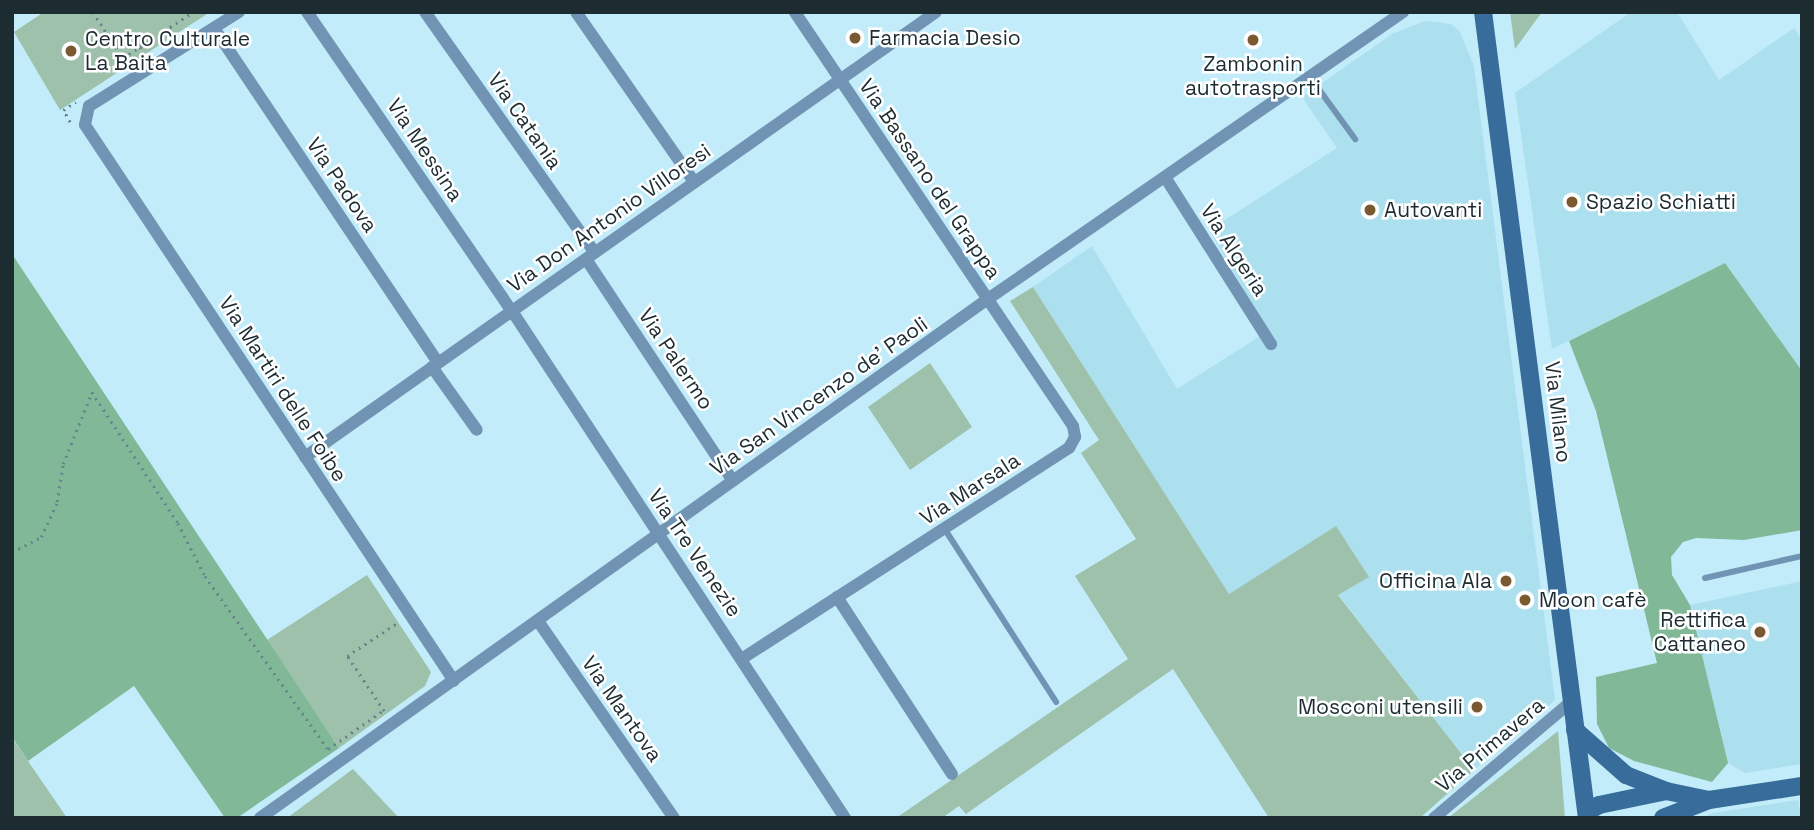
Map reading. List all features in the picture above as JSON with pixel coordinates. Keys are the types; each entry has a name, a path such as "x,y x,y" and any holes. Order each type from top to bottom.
{"main road":[{"name":"Via Milano","path":"1483,12 1575,730 1590,816"},
{"path":"1575,730 1626,775 1666,791 1709,800"},
{"path":"1663,818 1709,800 1802,786"},
{"path":"1590,816 1599,805 1666,791"}],"street":[{"path":"214,28 239,12"},
{"name":"Via Messina","path":"307,12 512,310"},
{"name":"Via Catania","path":"425,12 590,256"},
{"path":"576,12 694,182"},
{"name":"Via Bassano del Grappa","path":"795,12 988,299"},
{"name":"Via Don Antonio Villoresi","path":"305,457 936,12"},
{"name":"Via San Vincenzo de' Paoli","path":"260,818 988,299 1403,12"},
{"name":"Via Martiri delle Foibe","path":"214,28 89,106 83,117 454,681"},
{"name":"Via Padova","path":"214,28 477,430"},
{"name":"Via Algeria","path":"1165,177 1271,344"},
{"name":"Via Palermo","path":"590,256 733,481"},
{"name":"Via Marsala","path":"743,659 1069,448 1075,437 1073,426 988,299"},
{"name":"Via Tre Venezie","path":"512,310 845,818"},
{"path":"837,597 952,774"},
{"name":"Via Mantova","path":"538,621 674,818"},
{"name":"Via Primavera","path":"1434,818 1572,701"}],"lane":[{"path":"1310,77 1355,139"},
{"path":"944,528 1056,702"},
{"path":"1705,578 1802,556"}],"path":[{"path":"93,12 123,58 193,12"},
{"path":"12,552 41,537 57,502 63,464 92,392 178,523 205,576 328,749 384,710 347,656 399,621"}],"shaded area":[{"path":"1631,12 1677,12 1719,80 1794,28 1802,40 1802,371 1725,263 1552,349 1515,93"},
{"path":"1425,21 1451,24 1460,32 1474,66 1555,700 1474,770 1338,594 1229,594 1033,287 1092,246 1177,389 1268,331 1209,230 1337,148 1302,97 1392,34"},
{"path":"1802,581 1802,764 1745,773 1728,763 1690,605"},
{"path":"1798,800 1801,818 1701,818 1713,813"}],"green space":[{"path":"44,12 210,12 60,110 14,32"},
{"path":"1510,12 1542,12 1515,49"},
{"path":"12,254 339,748 237,818 225,818 134,686 28,761 12,737"},
{"path":"1725,263 1802,371 1802,530 1744,540 1696,538 1683,542 1671,557 1672,575 1690,605 1728,763 1712,782 1634,761 1609,748 1597,724 1596,677 1657,663 1596,411 1569,341"},
{"path":"1033,287 1229,594 1336,526 1369,577 1338,595 1474,770 1420,818 1269,818 1173,669 966,814 959,806 942,818 896,818 1128,659 1075,576 1136,539 1081,453 1099,440 1010,301"},
{"path":"930,363 972,427 910,470 868,407"},
{"path":"367,575 431,672 425,686 339,748 267,640"},
{"path":"1558,731 1565,818 1448,818"},
{"path":"12,738 28,761 67,818 12,818"},
{"path":"353,769 399,818 287,818"}],"place":[{"name":"Farmacia Desio","path":"855,38"},
{"name":"Zambonin autotrasporti","path":"1253,40"},
{"name":"Centro Culturale La Baita","path":"71,51"},
{"name":"Spazio Schiatti","path":"1572,202"},
{"name":"Autovanti","path":"1370,210"},
{"name":"Officina Ala","path":"1506,581"},
{"name":"Moon cafè","path":"1525,600"},
{"name":"Rettifica Cattaneo","path":"1760,632"},
{"name":"Mosconi utensili","path":"1477,707"}]}
